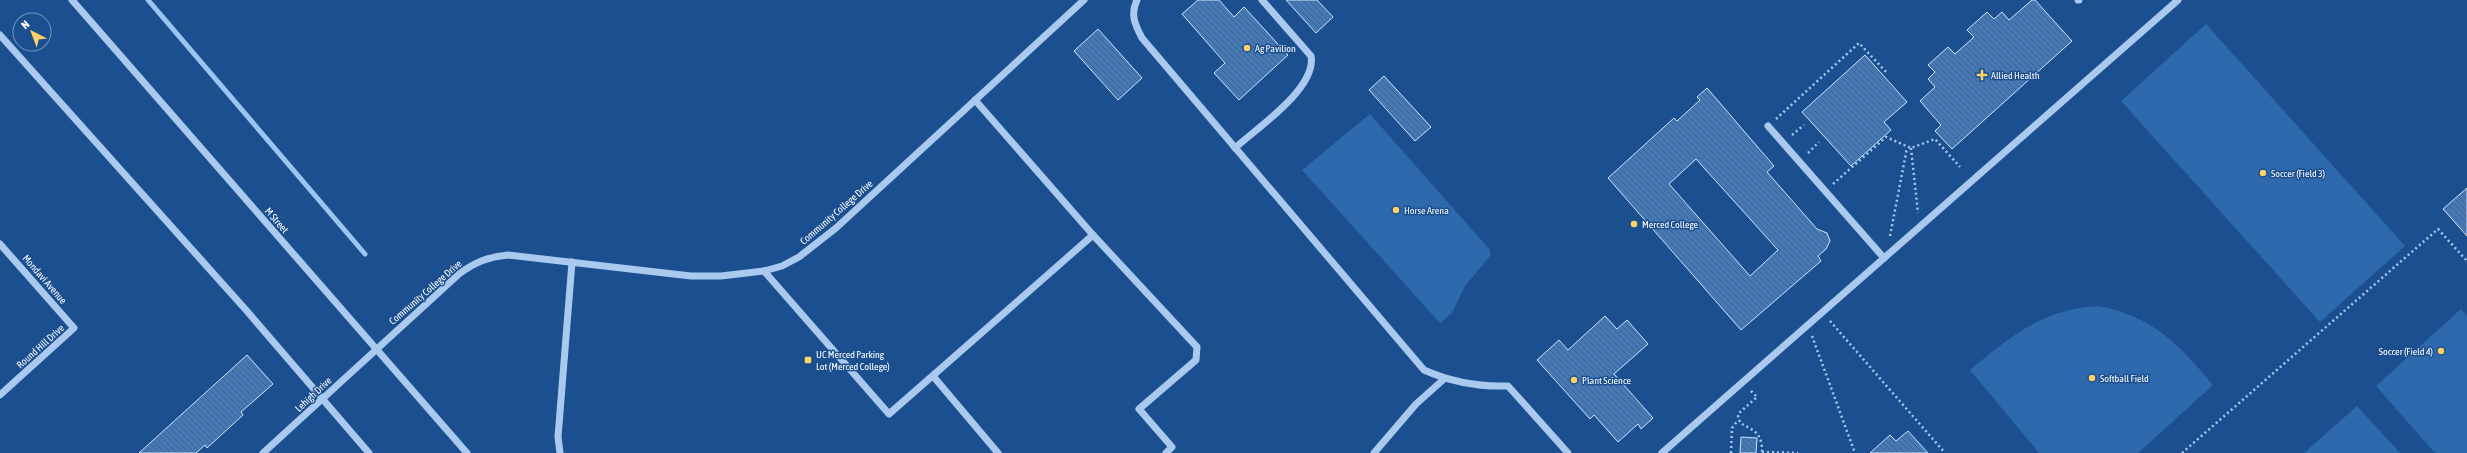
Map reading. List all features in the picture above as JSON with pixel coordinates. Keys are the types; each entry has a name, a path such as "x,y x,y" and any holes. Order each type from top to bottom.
{"street":[{"name":"M Street","path":"72,0 467,453"},
{"name":"Community College Drive","path":"376,349 459,274 476,262 491,256 508,254 691,276 721,276 764,271 782,266 836,228 1084,0"},
{"path":"1137,0 1133,14 1135,25 1142,38 1424,370 1444,379 1481,387 1508,386 1568,453"},
{"path":"1235,148 1296,93 1307,79 1313,64 1311,56 1262,0"},
{"path":"1663,452 2178,0"},
{"path":"0,35 246,310 369,453"},
{"path":"975,100 1093,235 1197,346 1196,360 1139,409 1178,453"},
{"path":"1768,126 1885,256"},
{"path":"764,271 889,414 1093,235"},
{"name":"Mondavi Avenue","path":"0,244 74,328"},
{"path":"560,453 558,437 572,262"},
{"name":"Round Hill Drive","path":"0,395 74,328"},
{"name":"Lehigh Drive","path":"262,453 376,349"},
{"path":"933,376 998,453"},
{"path":"1374,453 1416,404 1444,379"},
{"path":"1166,453 1172,447"}],"path":[{"path":"1768,126 1859,43 1888,74"},
{"path":"1783,144 1804,125"},
{"path":"1825,191 1886,137 1907,148 1911,148 1935,139 1960,167"},
{"path":"1885,256 1907,148"},
{"path":"1911,148 1920,226"},
{"path":"2182,453 2438,229 2467,261"},
{"path":"1822,312 1945,453"},
{"path":"1808,324 1855,453"},
{"path":"1743,381 1757,397 1738,414 1740,424 1756,431 1761,439 1762,452 1798,453"},
{"path":"1731,453 1732,428 1738,420"}],"shaded area":[{"name":"Soccer (Field 3)","path":"2206,24 2405,246 2320,322 2121,101"},
{"name":"Horse Arena","path":"1370,114 1490,250 1490,256 1465,286 1452,313 1440,323 1302,170"},
{"name":"Softball Field","path":"2098,306 2134,317 2163,334 2201,370 2213,385 2138,453 2039,453 1970,370 2000,346 2029,326 2061,312 2078,308"},
{"name":"Soccer (Field 4)","path":"2461,309 2467,316 2467,453 2435,453 2376,386"},
{"path":"2357,406 2400,453 2304,453"}],"building":[{"name":"Ag Pavilion","path":"1198,0 1219,0 1234,17 1244,7 1288,55 1239,100 1214,73 1225,63 1182,14"},
{"path":"1286,0 1317,0 1333,17 1316,33"},
{"name":"Allied Health","path":"2032,0 2035,0 2072,41 1952,149 1935,131 1941,125 1920,101 1935,87 1928,79 1935,72 1928,65 1948,47 1955,54 1974,37 1967,30 1987,12 1994,19 2002,12 2009,20"},
{"path":"1098,29 1142,78 1118,100 1074,51"},
{"path":"1865,55 1907,102 1884,122 1891,130 1851,166 1802,112"},
{"path":"1384,76 1431,127 1415,141 1369,90"},
{"path":"1707,88 1774,166 1767,172 1817,229 1827,233 1830,241 1826,249 1818,256 1821,261 1741,330 1608,178 1674,118 1677,121 1700,100 1697,97","holes":["1696,159 1778,250 1750,276 1669,184"]},
{"path":"2467,188 2467,236 2443,209"},
{"path":"1605,316 1617,329 1627,320 1648,344 1614,374 1653,418 1641,429 1638,424 1618,442 1594,415 1590,419 1537,360 1559,340 1568,350"},
{"path":"247,355 273,384 241,412 243,415 207,448 205,445 196,453 139,453"},
{"path":"1908,431 1928,453 1870,453 1890,435 1896,441"},
{"path":"1741,437 1757,438 1756,453 1740,453"}],"waterway":[{"path":"148,0 365,254"}],"place":[{"name":"Ag Pavilion","path":"1247,48"},
{"name":"Allied Health","path":"1982,75"},
{"name":"Soccer (Field 3)","path":"2263,173"},
{"name":"Horse Arena","path":"1396,210"},
{"name":"Merced College","path":"1634,224"},
{"name":"Soccer (Field 4)","path":"2441,351"},
{"name":"UC Merced Parking Lot (Merced College)","path":"808,360"},
{"name":"Softball Field","path":"2092,378"},
{"name":"Plant Science","path":"1574,380"}]}
